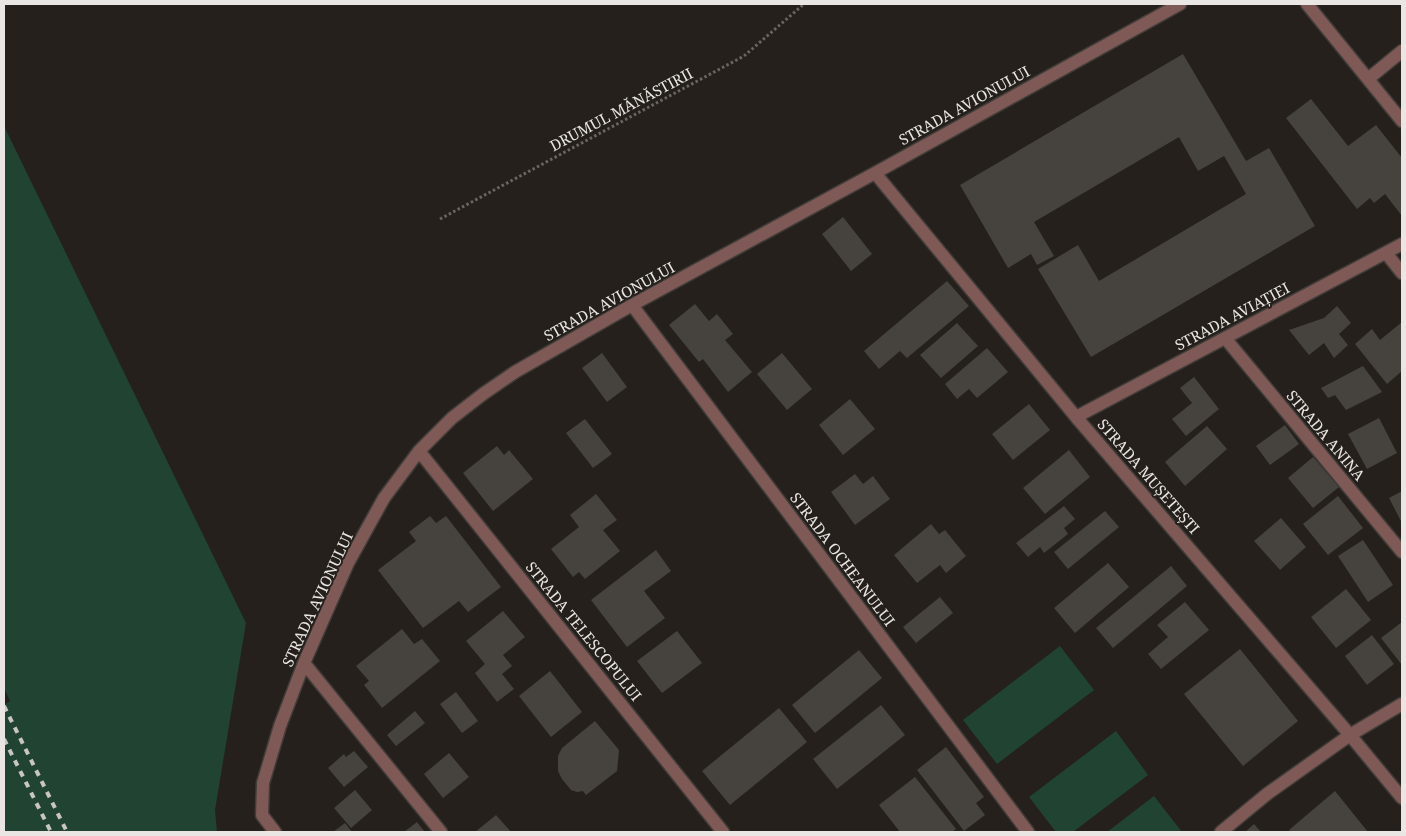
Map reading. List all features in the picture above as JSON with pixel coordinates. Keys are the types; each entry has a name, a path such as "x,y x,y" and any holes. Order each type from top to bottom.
{"street":[{"name":"STRADA AVIONULUI","path":"275,832 262,815 263,783 280,726 304,664 348,563 384,498 419,451 452,418 515,372 632,305 1180,4"},
{"path":"1307,4 1402,121"},
{"path":"1368,79 1402,52"},
{"name":"STRADA MUȘETEȘTI","path":"875,173 1076,417 1402,798"},
{"name":"STRADA AVIAȚIEI","path":"1076,417 1402,244"},
{"path":"1386,253 1402,273"},
{"name":"STRADA OCHEANULUI","path":"632,305 1028,832"},
{"name":"STRADA ANINA","path":"1225,338 1402,552"},
{"name":"STRADA TELESCOPULUI","path":"419,451 723,832"},
{"path":"304,664 440,832"},
{"path":"1221,832 1267,794 1350,735 1402,704"}],"path":[{"name":"DRUMUL MĂNĂSTIRII","path":"440,219 744,56 804,4"}],"green space":[{"path":"4,126 246,623 215,810 217,832 4,832 4,705 10,701 4,688"},
{"path":"1060,646 1094,690 997,764 963,720"},
{"path":"1116,731 1148,775 1073,832 1056,832 1029,797"},
{"path":"1154,796 1182,832 1107,832"}],"building":[{"path":"1183,54 1246,161 1269,148 1315,226 1091,357 1038,269 1078,245 1099,281 1246,194 1224,156 1198,171 1179,137 1034,222 1054,256 1037,265 1031,254 1008,268 960,185"},
{"path":"1311,99 1348,146 1376,125 1402,158 1402,216 1385,194 1374,203 1370,198 1357,209 1286,118"},
{"path":"843,217 872,254 851,271 822,234"},
{"path":"947,281 969,306 907,358 900,351 879,369 864,351"},
{"path":"695,304 709,321 717,314 733,334 725,340 752,372 728,392 703,359 699,362 669,325"},
{"path":"1337,306 1351,323 1339,334 1348,345 1334,358 1324,343 1309,355 1289,330 1324,318"},
{"path":"1402,322 1402,371 1387,384 1355,344 1372,329 1380,340"},
{"path":"957,323 978,346 941,378 920,355"},
{"path":"987,348 1008,372 977,398 969,389 957,399 945,384"},
{"path":"602,353 627,387 607,402 582,368"},
{"path":"782,353 812,389 787,410 757,374"},
{"path":"1363,366 1382,392 1346,410 1335,395 1328,398 1321,388"},
{"path":"1194,377 1219,409 1186,436 1172,419 1192,403 1180,388"},
{"path":"850,399 875,429 843,455 819,425"},
{"path":"1029,404 1050,430 1013,460 992,434"},
{"path":"1379,418 1397,453 1367,469 1348,434"},
{"path":"585,419 612,454 593,468 566,433"},
{"path":"1285,425 1299,444 1270,465 1256,446"},
{"path":"1207,426 1227,449 1185,486 1165,462"},
{"path":"497,446 504,455 509,450 533,479 493,511 463,473"},
{"path":"1069,450 1090,477 1045,514 1023,488"},
{"path":"1313,457 1339,487 1313,508 1288,478"},
{"path":"855,474 863,484 873,476 890,499 855,525 831,492"},
{"path":"1402,491 1402,523 1389,498"},
{"path":"596,494 617,520 603,530 620,551 585,579 579,572 573,577 551,549 579,527 570,515"},
{"path":"1338,496 1363,528 1328,555 1303,524"},
{"path":"1064,506 1075,519 1064,528 1068,534 1044,553 1040,547 1028,557 1016,543"},
{"path":"1105,511 1119,527 1068,569 1054,552"},
{"path":"430,516 436,523 446,516 501,587 468,612 459,601 423,628 378,570 416,541 409,532"},
{"path":"1281,518 1306,547 1280,570 1254,541"},
{"path":"931,524 939,534 945,530 966,556 946,573 940,565 917,583 894,555"},
{"path":"1363,540 1393,585 1368,602 1338,556"},
{"path":"656,550 671,571 644,591 665,618 627,647 591,600"},
{"path":"1108,563 1129,587 1075,633 1054,608"},
{"path":"1171,566 1187,586 1113,648 1096,628"},
{"path":"1346,589 1371,620 1336,648 1311,617"},
{"path":"940,597 953,613 916,643 903,627"},
{"path":"1185,602 1209,630 1161,669 1148,654 1168,637 1157,625"},
{"path":"503,611 525,637 503,655 512,666 502,674 514,689 497,702 475,673 485,664 466,641"},
{"path":"1402,622 1402,665 1381,638"},
{"path":"402,629 414,644 422,639 440,661 382,708 364,685 369,681 356,666"},
{"path":"677,631 702,663 662,693 637,661"},
{"path":"1372,635 1394,664 1367,685 1345,656"},
{"path":"1240,649 1298,721 1243,766 1184,694"},
{"path":"859,650 882,678 815,733 792,705"},
{"path":"550,671 582,712 551,737 519,696"},
{"path":"456,692 478,721 462,733 440,704"},
{"path":"881,705 905,735 837,789 813,759"},
{"path":"779,708 807,742 730,805 702,771"},
{"path":"415,711 425,723 396,746 387,735"},
{"path":"595,721 619,750 617,771 586,795 583,791 571,790 562,779 558,771 558,756 562,748"},
{"path":"946,747 984,797 976,803 985,815 964,831 917,770"},
{"path":"354,751 368,767 344,787 328,768 344,754 346,757"},
{"path":"449,753 469,777 443,798 424,774"},
{"path":"915,777 956,829 952,832 900,832 879,805"},
{"path":"355,790 372,810 351,828 334,808"},
{"path":"1335,791 1368,832 1291,832 1289,830"},
{"path":"496,815 511,832 475,832"},
{"path":"417,822 425,832 404,832"},
{"path":"345,823 352,832 333,832"},
{"path":"1254,824 1261,832 1245,832"}],"railway":[{"path":"4,706 67,832"},
{"path":"4,739 51,832"}]}
